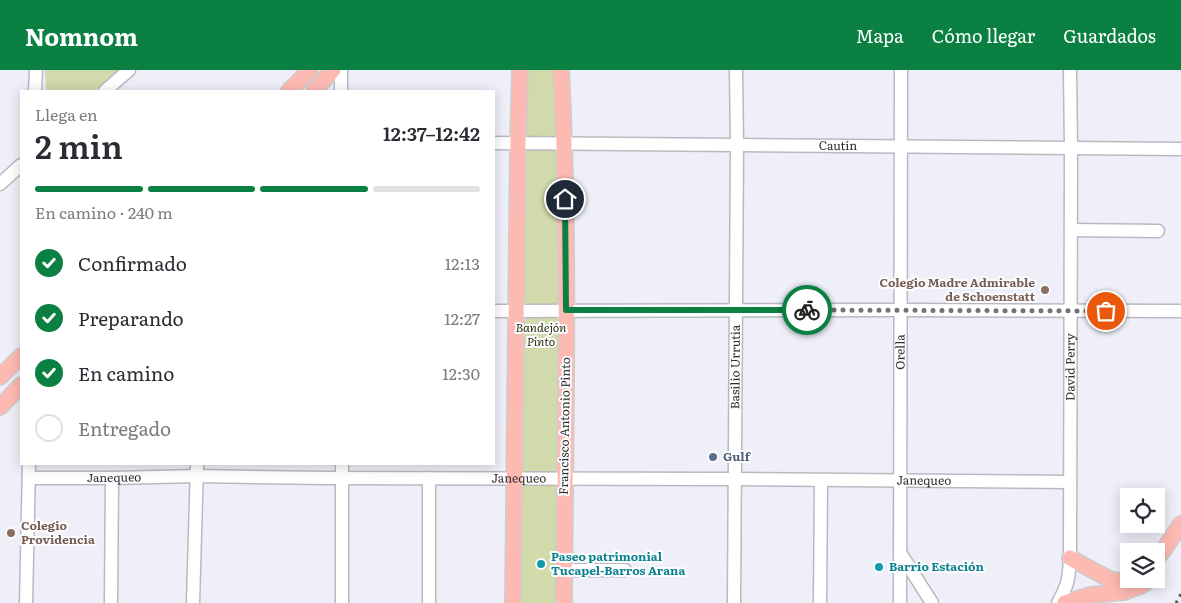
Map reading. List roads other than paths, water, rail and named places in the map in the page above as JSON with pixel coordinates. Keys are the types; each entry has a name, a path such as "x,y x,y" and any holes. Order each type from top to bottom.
{"main road":[{"path":"290,90 310,70"},
{"path":"513,603 520,70"},
{"name":"Francisco Antonio Pinto","path":"561,70 566,310 564,603"},
{"path":"315,90 334,71"},
{"path":"0,377 20,357"},
{"path":"0,407 20,387"},
{"path":"1165,548 1181,524"},
{"path":"1165,562 1181,541"},
{"path":"1070,558 1111,580 1120,580"},
{"path":"1059,603 1069,593 1087,586 1120,583"},
{"path":"1065,603 1090,595 1124,592 1134,588"}],"street":[{"path":"35,90 36,70"},
{"path":"106,90 129,70"},
{"name":"Basilio Urrutia","path":"734,603 736,70"},
{"name":"Orella","path":"900,603 902,70"},
{"name":"David Perry","path":"1059,603 1069,578 1070,558 1070,70"},
{"path":"334,71 341,90"},
{"name":"Cautín","path":"495,143 1181,148"},
{"path":"0,184 20,166"},
{"path":"1071,230 1158,231"},
{"path":"495,311 1181,311"},
{"path":"26,603 29,465"},
{"path":"342,465 342,603"},
{"path":"193,603 197,470"},
{"name":"Janequeo","path":"29,478 112,478 197,470 342,478 1070,482"},
{"path":"111,603 112,478"},
{"path":"429,478 430,603"},
{"path":"820,603 821,481"},
{"path":"900,554 932,603"},
{"path":"564,570 625,570"}],"railway":[{"path":"1176,603 1181,594"}],"place":[{"name":"Colegio Madre Admirable de Schoenstatt","path":"1045,290"},
{"name":"Gulf","path":"713,457"},
{"name":"Colegio Providencia","path":"11,533"},
{"name":"Paseo patrimonial Tucapel-Barros Arana","path":"541,564"},
{"name":"Barrio Estación","path":"879,567"}],"park label":[{"name":"Bandejón Pinto","path":"541,335"}]}
